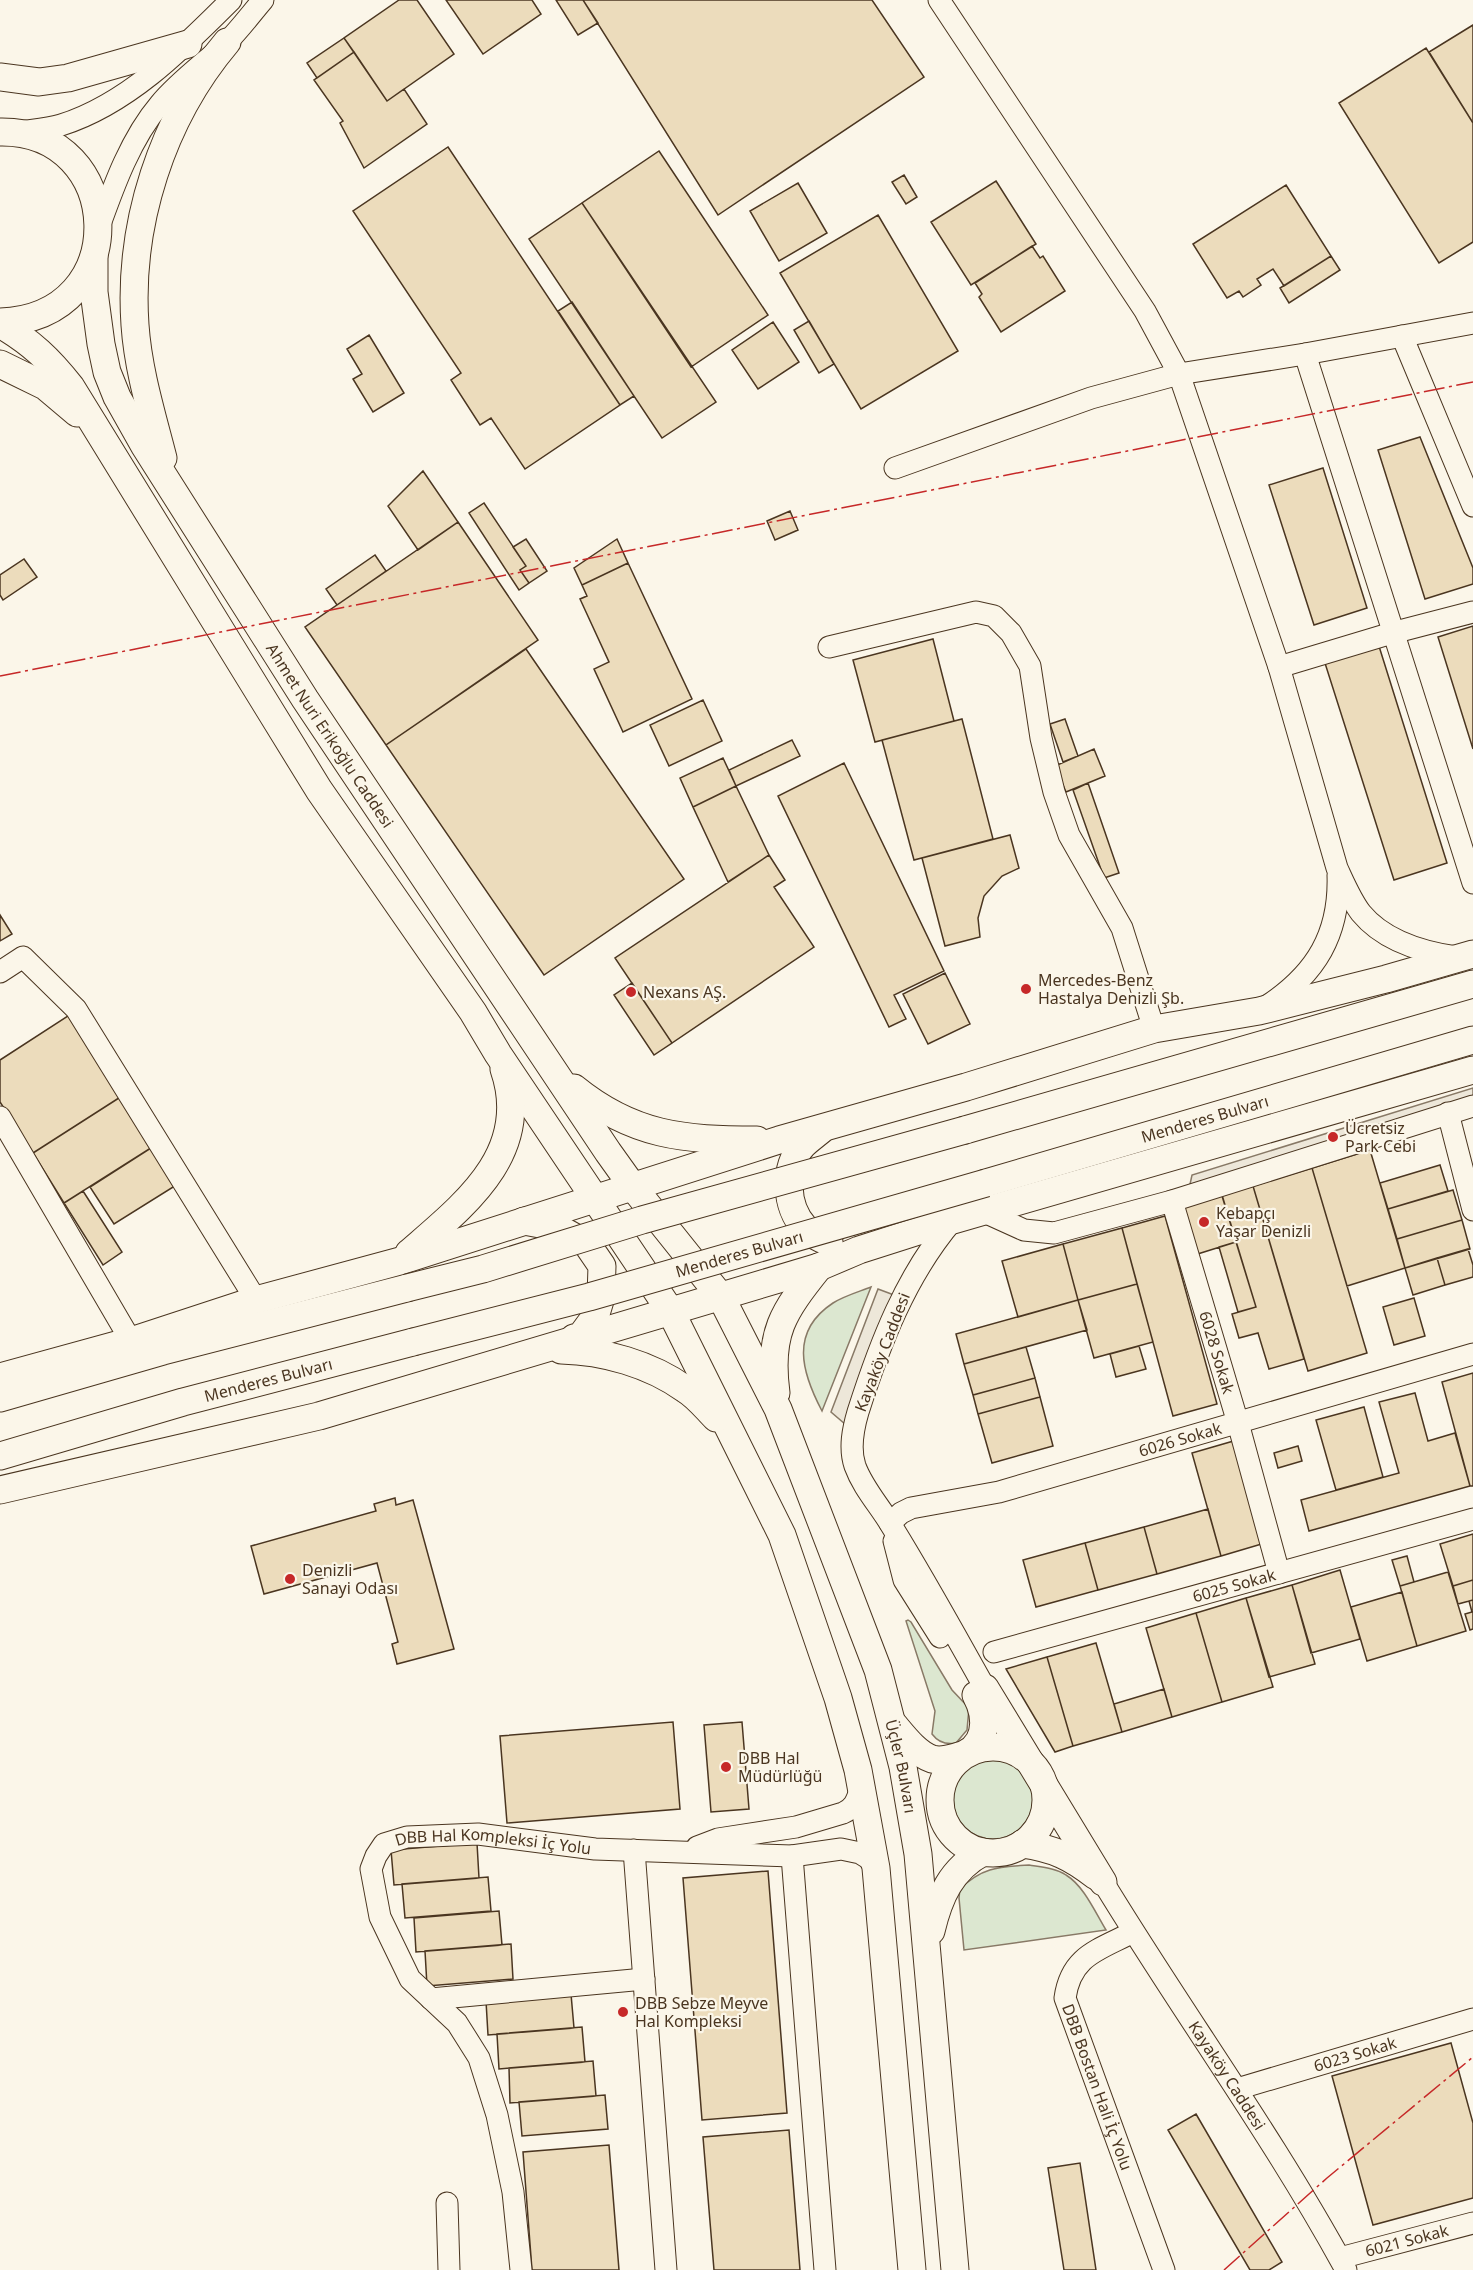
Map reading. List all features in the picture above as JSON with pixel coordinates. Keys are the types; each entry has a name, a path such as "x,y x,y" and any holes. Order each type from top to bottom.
{"main road":[{"path":"170,486 150,411 135,326 135,262 146,202 173,126 197,82 227,42"},
{"path":"0,77 39,82 68,78 188,44"},
{"path":"0,323 28,319 57,306 73,293 86,276 94,257 99,227 95,200 84,175 66,154 43,140 4,132"},
{"name":"Ahmet Nuri Erikoğlu Caddesi","path":"94,257 94,292 107,372 117,397 170,486 305,699 633,1187 722,1297"},
{"path":"0,323 24,338 48,358 71,387 319,790 473,1012 498,1054 670,1312 782,1535 838,1698 861,1788 876,1868 912,2270"},
{"path":"0,364 45,386 61,397 105,439"},
{"path":"0,1377 131,1341 256,1300 400,1261 779,1140 966,1087 1154,1029 1259,1011 1466,956"},
{"path":"0,1398 163,1351 483,1269 642,1220 1473,984"},
{"name":"Menderes Bulvarı","path":"0,1456 183,1402 589,1297 1473,1040"},
{"path":"400,1261 480,1188 495,1166 503,1148 510,1110 506,1075 498,1054"},
{"path":"0,1490 319,1416 722,1297 819,1267 859,1250 982,1211 1473,1070"},
{"path":"560,1078 584,1097 611,1113 650,1131 675,1137 779,1140"},
{"path":"825,1128 802,1146 791,1166 789,1192 794,1211 805,1228 819,1238 836,1245 859,1250"},
{"path":"523,1221 556,1227 587,1244 602,1266 601,1297 595,1317 581,1335 544,1350"},
{"path":"778,1409 773,1370 776,1337 786,1310 819,1267"},
{"name":"Üçler Bulvarı","path":"722,1297 778,1409 878,1670 894,1725 918,1854 955,2270"},
{"path":"544,1350 582,1350 612,1357 654,1372 686,1389 731,1431"},
{"path":"894,1725 912,1744 933,1759 952,1758 970,1751 988,1747 1006,1748 1023,1756 1040,1776 1046,1802 1042,1819 1034,1833 1022,1844 1007,1851 990,1853 974,1850 959,1841 948,1829 942,1814 940,1795 945,1777 955,1762 970,1751 982,1738 985,1725 980,1691"},
{"path":"980,1691 1040,1776 1103,1882"},
{"path":"1022,1844 1058,1852 1074,1859 1103,1882"},
{"path":"927,1947 935,1914 947,1885 957,1871 971,1858 983,1852"}],"street":[{"path":"4,132 59,126 104,107 188,44 231,0"},
{"path":"99,227 119,174 158,106 194,70 227,42 263,0"},
{"path":"939,0 1145,311 1179,375 1279,667 1337,868 1361,913 1381,930 1408,945 1428,953 1466,956"},
{"path":"895,468 1091,398 1179,375 1473,323"},
{"path":"1402,336 1473,506"},
{"path":"1305,354 1473,883"},
{"path":"829,647 976,612 994,616 1011,633 1030,666 1041,738 1054,792 1069,835 1122,928 1154,1029"},
{"path":"1279,667 1392,633 1473,612"},
{"path":"1259,1011 1281,997 1297,981 1311,966 1328,939 1339,901 1337,868"},
{"path":"0,972 23,957 76,1009 256,1300"},
{"path":"982,1211 1024,1230 1054,1233 1172,1201 1473,1106"},
{"path":"1448,1113 1473,1210"},
{"path":"0,1117 131,1341"},
{"name":"6028 Sokak","path":"1172,1201 1238,1423 1279,1573"},
{"name":"Kayaköy Caddesi","path":"953,1220 924,1256 912,1276 877,1358 854,1425 852,1452 855,1465 869,1493 890,1523 904,1580 980,1691"},
{"name":"6026 Sokak","path":"890,1523 912,1508 999,1492 1473,1354"},
{"name":"6025 Sokak","path":"994,1652 1473,1519"},
{"name":"DBB Hal Kompleksi İç Yolu","path":"684,1851 718,1839 796,1827 843,1813 851,1810 861,1788"},
{"name":"DBB Hal Kompleksi İç Yolu","path":"521,2270 513,2192 497,2115 479,2058 457,2023 410,1979 380,1917 371,1869 384,1844 407,1837 478,1834 595,1850 792,1856 851,1850 868,1858 876,1868"},
{"path":"634,1850 666,2270"},
{"path":"792,1856 825,2270"},
{"name":"Kayaköy Caddesi","path":"1103,1882 1133,1932 1237,2089 1343,2264"},
{"name":"DBB Bostan Hali İç Yolu","path":"1133,1932 1082,1959 1071,1974 1065,1998 1164,2270"},
{"path":"431,1999 644,1979"},
{"name":"6023 Sokak","path":"1237,2089 1473,2019"},
{"path":"447,2203 449,2270"},
{"name":"6021 Sokak","path":"1343,2264 1473,2223"}],"green space":[{"path":"871,1287 822,1411 805,1368 805,1340 810,1327 819,1314 833,1303"},
{"path":"908,1620 952,1690 969,1708 967,1730 956,1743 942,1742 932,1734 935,1711 906,1621"},
{"path":"993,1759 1008,1762 1021,1771 1030,1784 1033,1799 1030,1814 1021,1827 1008,1836 993,1839 978,1836 965,1827 956,1814 953,1799 956,1784 965,1771 978,1762"},
{"path":"1029,1865 1058,1871 1072,1880 1089,1900 1106,1930 964,1950 960,1889 984,1872"}],"shaded area":[{"name":"Ücretsiz Park Cebi","path":"1473,1088 1473,1099 1189,1189 1192,1175"},
{"path":"878,1289 894,1295 845,1424 831,1412"}],"building":[{"path":"399,0 417,0 454,54 387,101 344,38"},
{"path":"446,0 532,0 541,14 483,54"},
{"path":"556,0 583,0 598,23 578,35"},
{"path":"583,0 872,0 924,77 718,215"},
{"path":"1473,25 1473,123 1429,52"},
{"path":"344,38 354,52 317,78 307,63"},
{"path":"1426,48 1473,123 1473,242 1439,263 1339,103"},
{"path":"354,52 387,101 404,89 427,124 364,168 340,123 343,121 314,80"},
{"path":"448,147 620,405 525,469 491,418 480,425 451,380 461,373 353,211"},
{"path":"659,151 768,315 691,367 582,203"},
{"path":"904,175 917,197 906,204 892,182"},
{"path":"996,181 1036,244 971,285 931,222"},
{"path":"798,183 827,233 779,261 750,211"},
{"path":"1286,185 1331,256 1284,286 1273,269 1257,279 1261,285 1243,297 1239,291 1227,298 1193,244"},
{"path":"582,203 716,402 662,438 529,239"},
{"path":"878,215 958,351 861,409 780,273"},
{"path":"1032,246 1040,258 1043,256 1065,291 1001,332 979,297 982,294 975,283"},
{"path":"1331,256 1340,270 1289,303 1280,288"},
{"path":"572,302 634,396 620,405 558,311"},
{"path":"809,321 834,364 819,373 794,330"},
{"path":"773,322 799,362 758,389 732,350"},
{"path":"369,335 404,393 373,412 353,379 362,374 347,349"},
{"path":"1420,437 1473,568 1473,584 1425,599 1378,450"},
{"path":"1323,468 1367,608 1314,625 1269,485"},
{"path":"423,471 458,522 418,550 388,506"},
{"path":"484,503 526,566 520,570 529,583 519,590 469,513"},
{"path":"790,511 798,530 775,540 767,521"},
{"path":"458,522 538,640 386,745 305,627"},
{"path":"526,539 547,571 529,583 520,570 526,566 513,547"},
{"path":"617,539 628,563 582,585 574,568"},
{"path":"375,555 386,571 337,605 326,589"},
{"path":"24,559 37,577 3,600 0,595 0,575"},
{"path":"628,563 692,699 623,732 594,669 609,662 580,599 587,596 582,585"},
{"path":"1473,626 1473,749 1438,637"},
{"path":"933,639 954,721 875,742 853,660"},
{"path":"1378,643 1447,863 1394,880 1324,660"},
{"path":"526,649 684,879 544,975 386,745"},
{"path":"703,700 722,741 669,766 650,725"},
{"path":"962,719 993,839 914,860 882,740"},
{"path":"1065,719 1078,756 1063,762 1050,724"},
{"path":"792,740 800,756 736,786 729,770"},
{"path":"1094,749 1105,776 1066,792 1055,766"},
{"path":"723,758 736,786 693,807 680,778"},
{"path":"844,763 944,971 894,995 906,1019 889,1027 778,796"},
{"path":"1088,783 1119,873 1104,878 1073,790"},
{"path":"736,786 769,855 728,882 693,807"},
{"path":"1010,835 1019,868 1002,876 984,896 978,918 980,937 945,946 922,858"},
{"path":"769,855 785,880 774,887 814,947 672,1043 615,958"},
{"path":"0,915 12,934 0,941"},
{"path":"945,973 970,1024 928,1044 903,994"},
{"path":"632,983 672,1043 654,1055 614,995"},
{"path":"71,1014 122,1096 33,1153 0,1102 0,1060"},
{"path":"122,1096 154,1146 64,1203 33,1153"},
{"path":"154,1146 178,1184 114,1224 90,1187"},
{"path":"1370,1150 1405,1268 1347,1286 1312,1168"},
{"path":"1440,1165 1448,1191 1388,1209 1380,1183"},
{"path":"1312,1168 1367,1353 1308,1371 1253,1186"},
{"name":"Kebapçı Yaşar Denizli","path":"1219,1186 1236,1242 1188,1257 1172,1201"},
{"path":"1253,1186 1304,1359 1269,1369 1258,1333 1239,1338 1232,1314 1256,1307 1222,1195"},
{"path":"1453,1190 1462,1220 1397,1239 1388,1209"},
{"path":"83,1191 122,1252 103,1265 64,1203"},
{"path":"1165,1216 1217,1404 1173,1416 1122,1228"},
{"path":"1462,1220 1470,1249 1405,1268 1397,1239"},
{"path":"1122,1228 1137,1284 1078,1300 1063,1244"},
{"path":"1236,1242 1256,1307 1238,1312 1219,1247"},
{"path":"1063,1244 1078,1300 1018,1317 1002,1261"},
{"path":"1468,1249 1473,1265 1473,1277 1445,1285 1437,1258"},
{"path":"1437,1258 1445,1285 1413,1295 1405,1268"},
{"path":"1137,1284 1153,1342 1094,1358 1078,1300"},
{"path":"1414,1298 1425,1336 1394,1345 1383,1307"},
{"path":"1078,1300 1087,1330 964,1364 956,1334"},
{"path":"1139,1346 1146,1369 1116,1377 1110,1354"},
{"path":"1026,1347 1035,1378 973,1395 964,1364"},
{"path":"1473,1373 1473,1486 1470,1486 1442,1382"},
{"path":"1035,1378 1040,1397 978,1414 973,1395"},
{"path":"1415,1393 1428,1441 1455,1433 1470,1486 1309,1531 1301,1500 1399,1473 1379,1402"},
{"path":"1040,1397 1053,1446 992,1463 978,1414"},
{"path":"1364,1407 1383,1477 1336,1490 1316,1420"},
{"path":"1237,1440 1265,1543 1221,1556 1192,1453"},
{"path":"1298,1446 1302,1461 1278,1468 1274,1453"},
{"name":"Denizli Sanayi Odası","path":"395,1498 396,1505 413,1500 454,1649 397,1664 392,1644 398,1642 377,1563 264,1594 251,1546 376,1511 374,1504"},
{"path":"1208,1509 1221,1556 1157,1574 1144,1527"},
{"path":"1144,1527 1157,1574 1098,1590 1085,1543"},
{"path":"1473,1534 1473,1580 1453,1586 1440,1544"},
{"path":"1085,1543 1098,1590 1036,1607 1023,1560"},
{"path":"1407,1556 1414,1582 1400,1586 1392,1560"},
{"path":"1340,1570 1360,1639 1311,1653 1292,1585"},
{"path":"1448,1572 1466,1631 1417,1646 1400,1586"},
{"path":"1473,1580 1473,1600 1458,1604 1453,1586"},
{"path":"1292,1585 1315,1664 1269,1677 1246,1598"},
{"path":"1402,1592 1417,1646 1367,1661 1351,1607"},
{"path":"1246,1598 1273,1687 1222,1702 1196,1613"},
{"path":"1473,1600 1473,1629 1470,1630 1465,1614 1472,1612 1469,1601"},
{"path":"1196,1613 1222,1702 1172,1717 1146,1628"},
{"path":"1096,1643 1122,1732 1073,1746 1047,1657"},
{"path":"1047,1657 1073,1746 1055,1752 1006,1669"},
{"path":"1164,1689 1172,1717 1122,1732 1114,1704"},
{"path":"673,1722 680,1809 507,1823 500,1736"},
{"name":"DBB Hal Müdürlüğü","path":"742,1722 749,1809 711,1812 704,1725"},
{"path":"477,1843 479,1878 394,1885 391,1850"},
{"path":"768,1871 787,2113 702,2120 683,1878"},
{"path":"488,1877 491,1911 405,1918 402,1884"},
{"path":"499,1911 502,1945 416,1952 414,1918"},
{"path":"511,1944 513,1979 427,1986 425,1951"},
{"path":"571,1994 574,2028 488,2035 486,2001"},
{"path":"582,2027 585,2062 499,2069 497,2034"},
{"path":"1451,2043 1473,2123 1473,2198 1373,2225 1332,2076"},
{"path":"593,2061 596,2096 510,2103 509,2068"},
{"path":"605,2095 608,2129 522,2136 519,2102"},
{"path":"1196,2114 1282,2262 1269,2270 1250,2270 1168,2130"},
{"path":"789,2130 800,2270 714,2270 703,2137"},
{"path":"609,2145 619,2270 532,2270 523,2152"},
{"path":"1080,2163 1096,2270 1064,2270 1048,2168"}],"power":[{"path":"0,676 1473,382"},
{"path":"1224,2270 1327,2178 1473,2057"}],"place":[{"name":"Mercedes-Benz Hastalya Denizli Şb.","path":"1026,989"},
{"name":"Nexans AŞ.","path":"631,992"},
{"name":"Ücretsiz Park Cebi","path":"1333,1137"},
{"name":"Kebapçı Yaşar Denizli","path":"1204,1222"},
{"name":"Denizli Sanayi Odası","path":"290,1579"},
{"name":"DBB Hal Müdürlüğü","path":"726,1767"},
{"name":"DBB Sebze Meyve Hal Kompleksi","path":"623,2012"}]}
